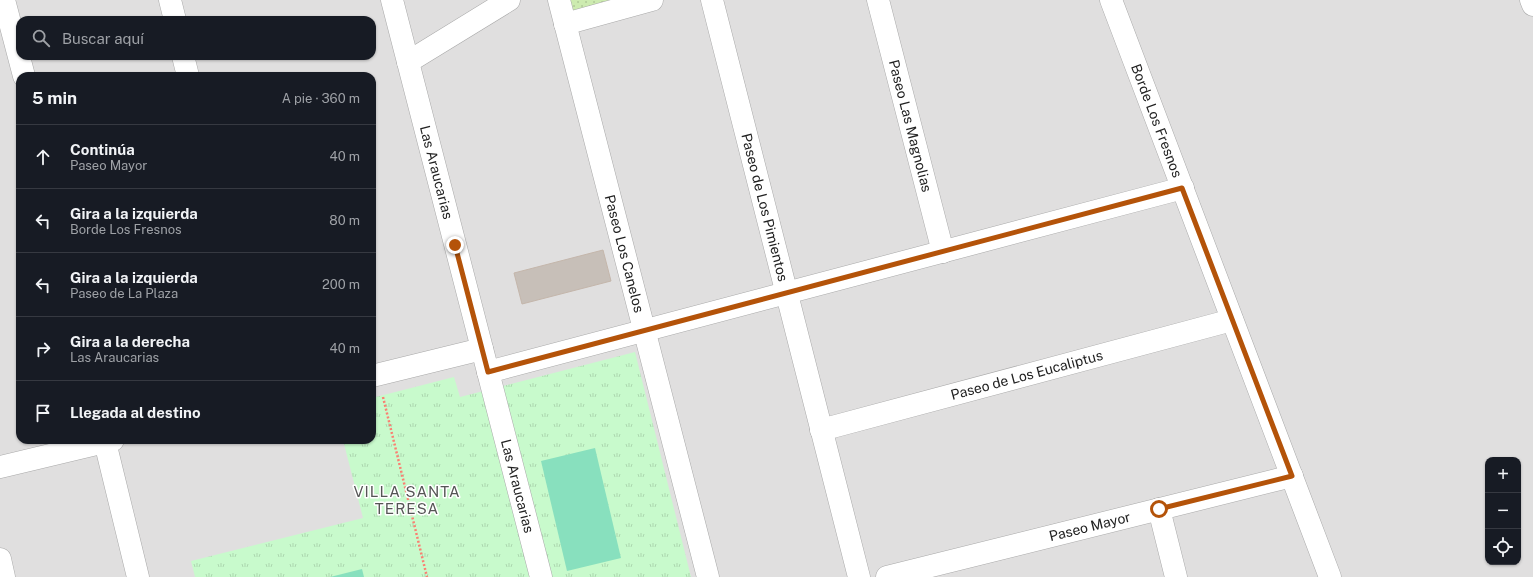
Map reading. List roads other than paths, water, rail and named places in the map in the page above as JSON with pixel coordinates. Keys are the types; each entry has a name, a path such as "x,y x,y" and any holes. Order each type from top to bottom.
{"street":[{"path":"4,0 16,46"},
{"path":"170,0 174,16"},
{"name":"Las Araucarias","path":"392,0 541,577"},
{"path":"408,62 509,0"},
{"name":"Paseo Los Canelos","path":"559,0 708,577"},
{"path":"565,24 652,0"},
{"name":"Paseo de Los Pimientos","path":"712,0 859,577"},
{"name":"Paseo Las Magnolias","path":"878,0 943,252"},
{"name":"Borde Los Fresnos","path":"1111,0 1330,577"},
{"path":"1531,0 1533,5"},
{"path":"20,60 23,72"},
{"path":"184,60 187,72"},
{"path":"488,372 1182,188"},
{"name":"Paseo de Los Eucaliptus","path":"821,430 1232,320"},
{"path":"376,376 482,350"},
{"path":"0,467 96,444"},
{"path":"110,444 138,577"},
{"name":"Paseo Mayor","path":"887,577 1292,476"},
{"path":"1159,509 1176,577"},
{"path":"0,559 4,577"}],"district":[{"name":"VILLA SANTA TERESA","path":"407,500"}]}
